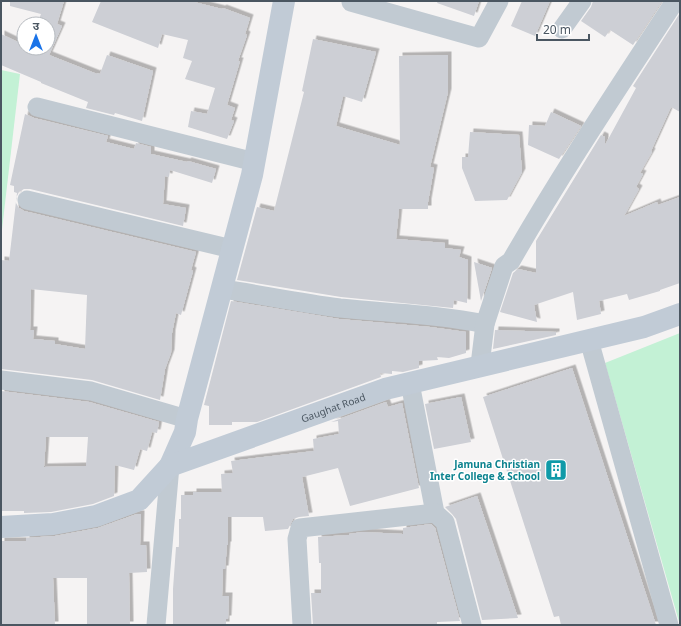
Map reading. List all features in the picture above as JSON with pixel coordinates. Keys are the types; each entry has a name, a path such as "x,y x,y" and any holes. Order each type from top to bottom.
{"main road":[{"path":"170,466 185,432 187,419 255,162 284,1"},
{"name":"Gaughat Road","path":"1,527 53,524 96,516 139,500 170,466 385,389 480,365 644,327 680,314"}],"street":[{"path":"351,2 479,38 499,1"},
{"path":"562,29 582,1"},
{"path":"480,365 485,324 504,266 511,261 574,155 675,1"},
{"path":"37,107 255,162"},
{"path":"27,200 232,250"},
{"path":"222,289 340,308 420,314 485,324"},
{"path":"589,340 669,625"},
{"path":"1,380 91,391 187,419"},
{"path":"410,383 435,513 445,522 472,625"},
{"path":"156,625 170,466"},
{"path":"302,625 297,539 300,528 435,513"}],"green space":[{"path":"1,70 20,74 1,238"},
{"path":"680,333 680,625 605,363"}],"building":[{"path":"10,1 64,1 57,24 62,26 56,39 56,16 40,16 41,14 10,6"},
{"path":"101,1 190,1 223,8 250,18 245,34 247,35 238,61 240,61 227,105 235,108 231,120 234,121 227,139 188,127 191,111 207,114 215,88 185,79 192,61 183,58 188,40 162,34 158,48 92,22"},
{"path":"438,1 479,1 474,16 437,3"},
{"path":"522,1 550,1 535,36 511,26"},
{"path":"593,1 662,1 633,45 610,30 605,37 581,21 591,7"},
{"path":"680,13 680,112 671,107 651,151 652,152 640,173 643,174 636,187 639,189 624,216 657,202 658,205 680,197 680,283 660,291 629,300 627,294 599,301 601,314 577,320 573,292 534,305 537,322 500,312 513,273 518,269 536,273 536,241 601,135 605,137 605,145 636,88 633,86"},
{"path":"1,34 16,41 16,56 52,56 100,74 107,55 153,71 142,121 115,113 114,115 86,108 88,102 1,65"},
{"path":"313,39 376,52 362,102 343,96 336,126 400,145 399,56 448,55 448,92 430,167 434,168 428,209 399,209 396,239 445,243 445,248 461,250 459,257 468,260 467,303 454,300 453,308 341,297 237,280 257,207 274,211 304,92 302,91"},
{"path":"551,112 581,126 559,159 528,145 529,125 545,126"},
{"path":"25,114 34,118 108,136 106,142 134,149 136,143 151,147 151,154 188,161 216,169 212,183 170,170 169,177 165,176 163,204 186,208 183,226 30,189 24,189 19,192 17,197 17,193 14,192 14,186 10,185"},
{"path":"470,132 519,135 522,172 507,200 475,201 462,168 462,157 468,157"},
{"path":"16,202 19,208 24,211 196,252 191,270 193,271 181,315 176,313 172,333 171,353 165,369 160,400 92,380 1,369 1,260 9,261","holes":["31,289 87,295 85,349 55,344 55,341 33,339 34,330 30,330"]},
{"path":"474,262 492,268 481,301"},
{"path":"231,301 339,319 430,327 466,332 466,353 449,358 437,357 438,360 419,361 419,368 403,372 392,371 392,374 380,373 381,377 257,422 232,422 232,425 209,425 209,406 204,405"},
{"path":"495,330 556,332 556,335 493,349"},
{"name":"Jamuna Christian Inter College & School","path":"572,368 656,625 561,625 559,616 554,617 483,397"},
{"path":"1,391 89,402 159,422 157,433 152,432 147,451 140,449 134,470 115,465 114,496 93,504 51,512 24,513 24,511 1,511","holes":["46,437 88,437 86,466 44,467"]},
{"path":"461,397 471,442 434,449 425,404"},
{"path":"386,402 388,407 402,403 419,488 350,506 338,468 302,477 309,516 293,519 288,529 265,531 263,517 228,517 228,545 225,569 223,569 222,596 229,596 228,619 226,619 226,625 173,625 173,589 176,547 179,547 181,495 193,495 193,492 222,492 221,474 233,473 231,461 314,451 313,439 339,434 338,421 331,422"},
{"path":"477,496 518,618 482,620 456,519 445,507"},
{"path":"137,514 141,514 140,545 146,545 147,572 129,573 130,625 87,625 87,578 53,578 55,625 1,625 1,541 26,541 26,538 55,536 98,528"},
{"path":"431,524 435,528 460,621 437,622 437,625 313,625 311,593 321,593 321,563 319,563 318,537 349,535 363,532 403,534 403,528"}],"place":[{"name":"Jamuna Christian Inter College & School","path":"556,470"}]}
